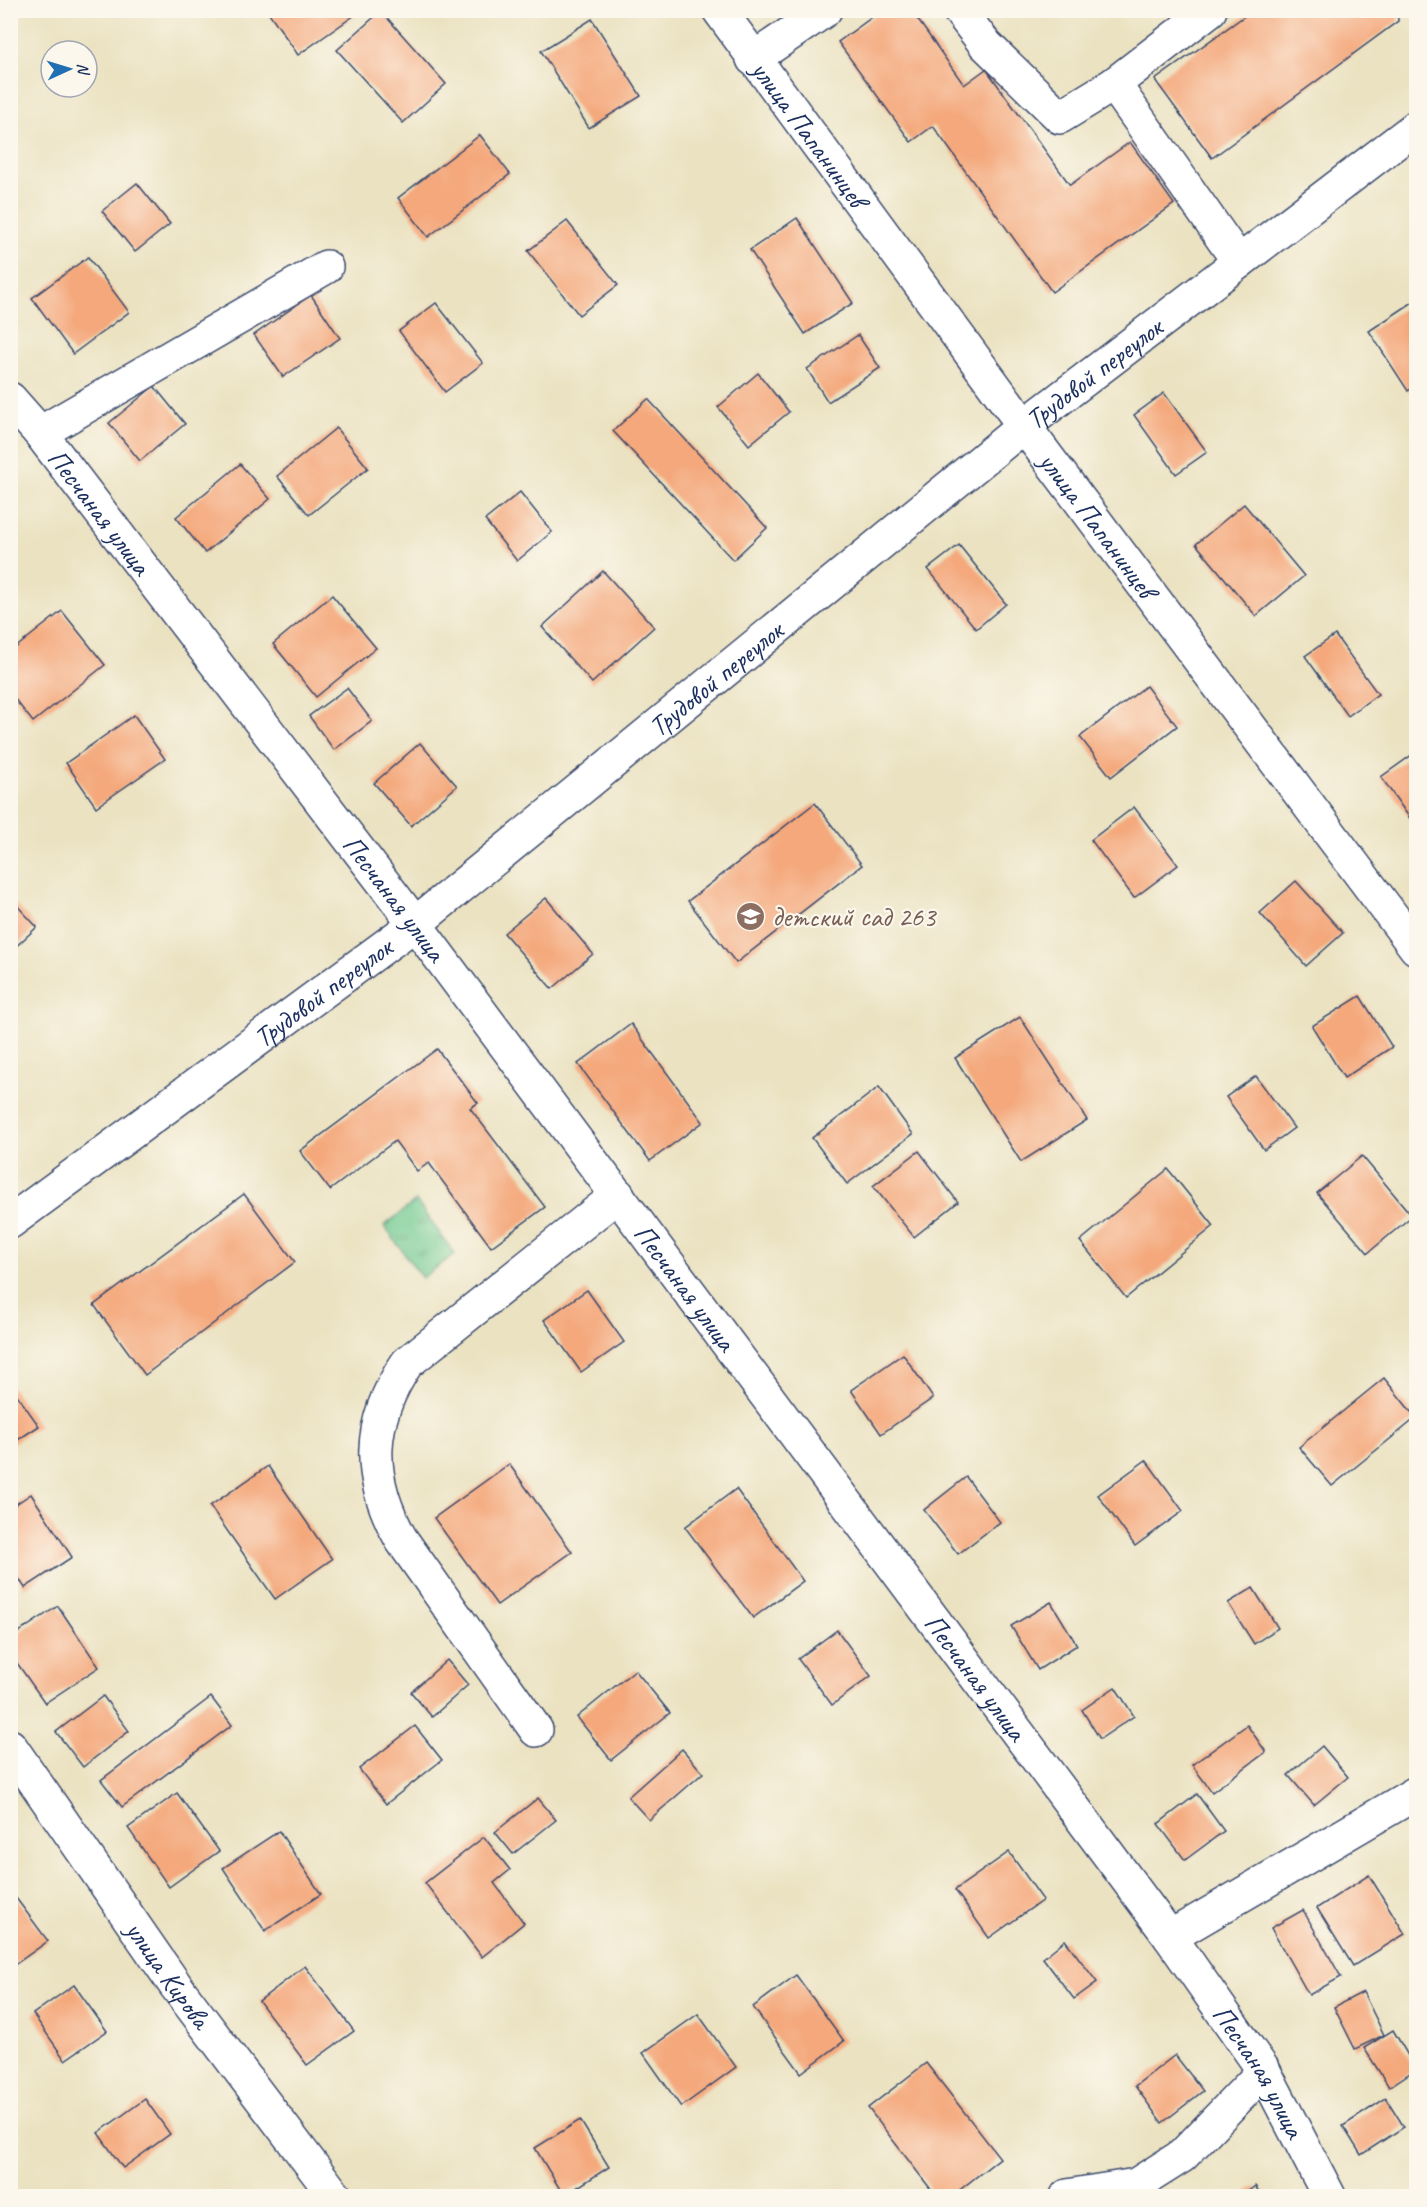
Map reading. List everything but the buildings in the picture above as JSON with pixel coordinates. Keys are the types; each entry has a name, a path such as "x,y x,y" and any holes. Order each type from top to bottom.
{"street":[{"name":"улица Папанинцев","path":"719,10 1024,426 1416,948"},
{"path":"753,58 825,10"},
{"path":"958,10 985,44 1060,117 1114,84 1210,10"},
{"path":"1114,84 1239,262"},
{"name":"Трудовой переулок","path":"10,1222 415,924 1024,426 1416,126"},
{"path":"40,433 326,267"},
{"name":"Песчаная улица","path":"10,399 40,433 415,924 1170,1937 1263,2071 1329,2196"},
{"path":"536,1730 401,1539 388,1516 378,1486 375,1450 380,1415 392,1385 407,1363 618,1195"},
{"name":"улица Кирова","path":"10,1746 176,1986 335,2196"},
{"path":"1170,1937 1416,1793"},
{"path":"1067,2196 1136,2185 1182,2156 1263,2071"}],"green space":[{"path":"416,1201 455,1254 422,1278 384,1226"}],"place":[{"name":"детский сад 263","path":"751,916"}]}
